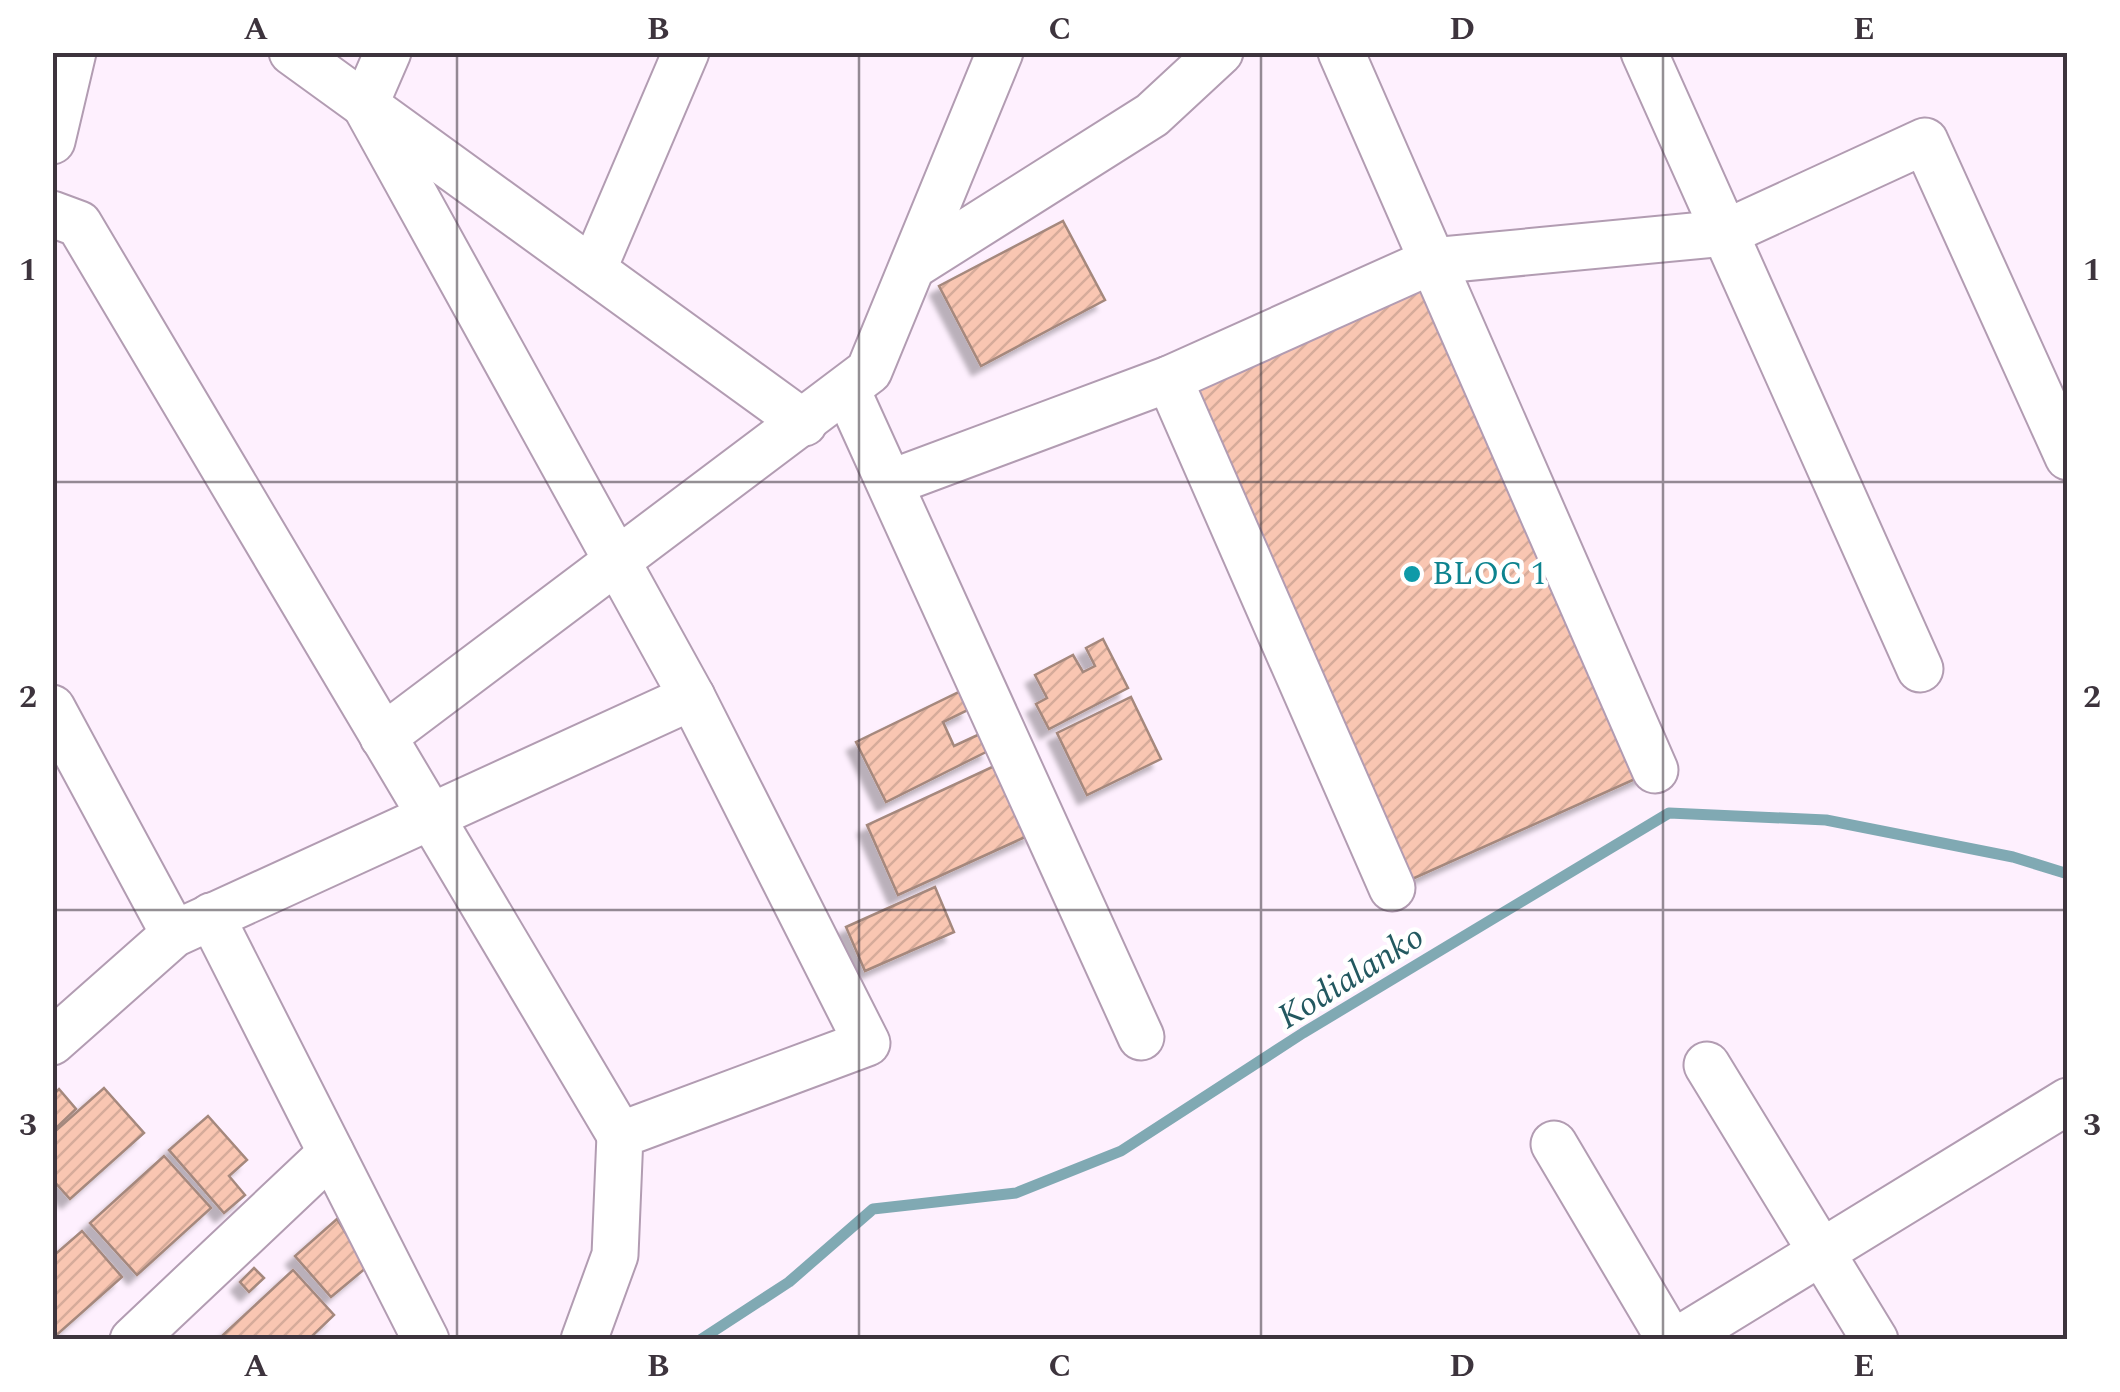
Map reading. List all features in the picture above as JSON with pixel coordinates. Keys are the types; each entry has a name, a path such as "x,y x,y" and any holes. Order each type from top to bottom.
{"street":[{"path":"52,141 73,52"},
{"path":"292,52 804,423"},
{"path":"365,105 388,52"},
{"path":"594,270 686,52"},
{"path":"383,737 869,372 1000,52"},
{"path":"913,266 1152,115 1220,52"},
{"path":"1340,52 1655,770"},
{"path":"1644,52 1920,670"},
{"path":"365,105 692,697 866,1043 620,1135"},
{"path":"890,484 1168,378 1432,261 1725,233 1925,141 2068,457"},
{"path":"52,214 78,224 620,1135 615,1256 584,1340"},
{"path":"1168,378 1392,888"},
{"path":"847,390 1141,1036"},
{"path":"52,1042 192,925 692,697"},
{"path":"52,708 192,925 331,1153 426,1340"},
{"path":"1707,1065 1875,1340"},
{"path":"1678,1340 2068,1101"},
{"path":"1554,1144 1670,1340"},
{"path":"133,1340 331,1153"}],"building":[{"path":"1063,221 1105,300 981,366 939,286"},
{"name":"BLOC 1","path":"1432,261 1655,770 1392,888 1169,379"},
{"path":"1103,639 1128,688 1049,729 1036,704 1047,698 1035,675 1073,655 1083,672 1095,666 1086,648"},
{"path":"961,691 970,709 943,722 954,746 982,733 990,750 886,802 856,742"},
{"path":"1131,697 1161,759 1087,795 1057,733"},
{"path":"1003,762 1034,833 898,895 867,825"},
{"path":"935,887 954,932 865,971 846,927"},
{"path":"104,1088 144,1133 70,1199 52,1179 52,1134"},
{"path":"59,1089 76,1109 54,1130 52,1096"},
{"path":"208,1116 247,1160 229,1176 245,1195 224,1213 169,1150"},
{"path":"164,1156 211,1208 137,1275 90,1223"},
{"path":"337,1219 367,1267 331,1297 295,1256"},
{"path":"82,1231 122,1277 52,1339 52,1257"},
{"path":"254,1268 264,1278 249,1292 240,1282"},
{"path":"293,1270 334,1315 313,1335 317,1340 228,1340 223,1335"}],"waterway":[{"name":"Kodialanko","path":"700,1340 789,1282 873,1209 1016,1193 1121,1151 1303,1033 1669,813 1826,820 2013,857 2068,874"}],"place":[{"name":"BLOC 1","path":"1412,574"}]}
